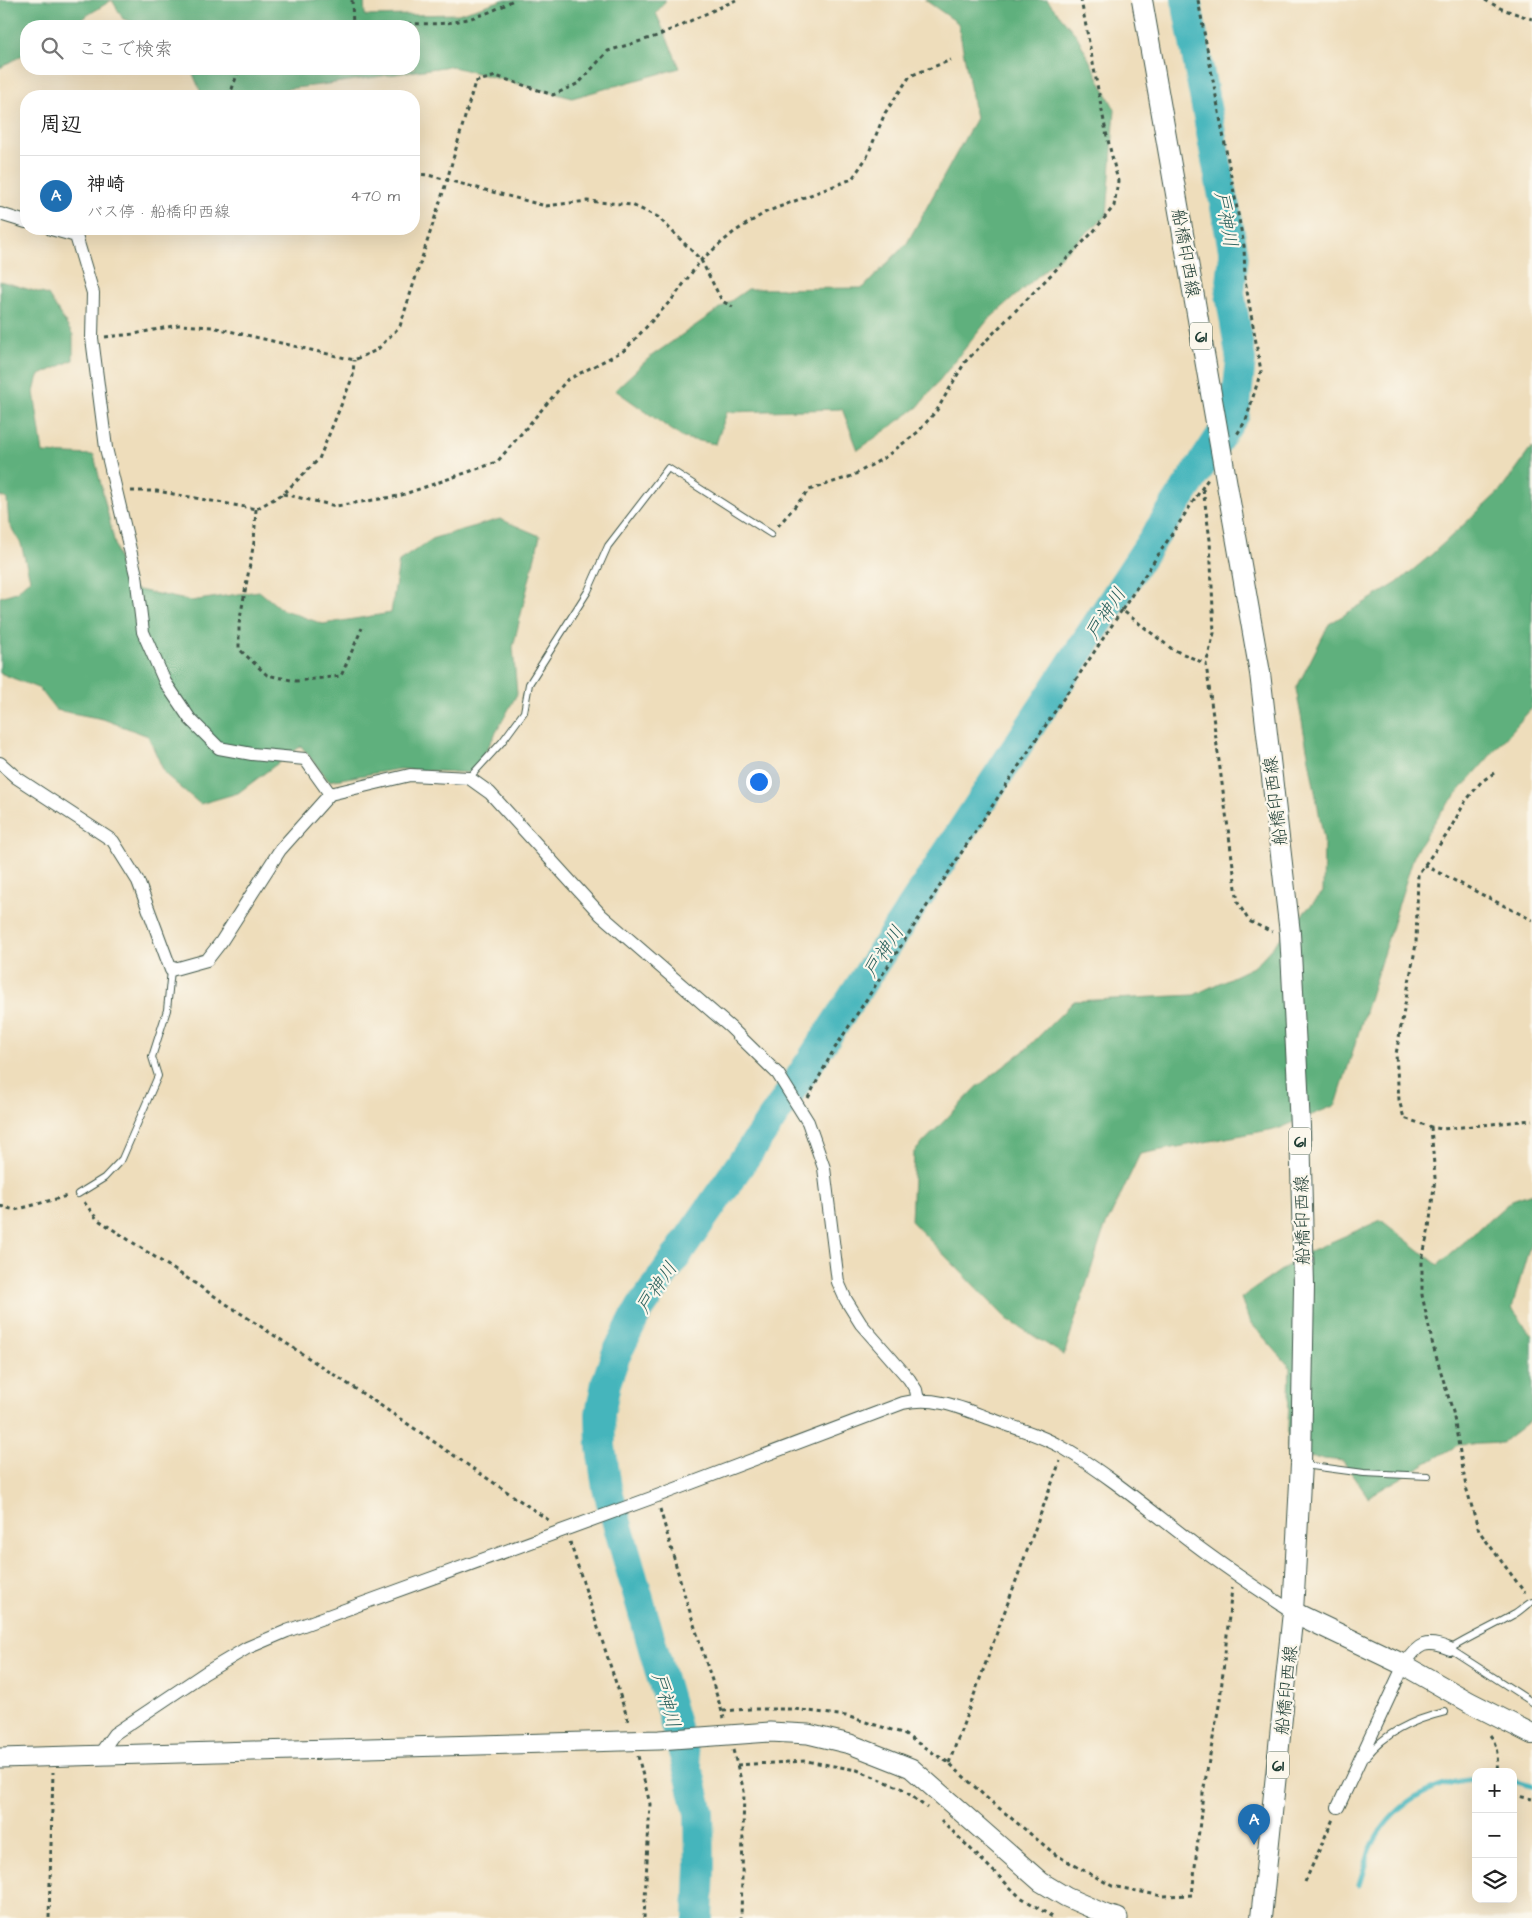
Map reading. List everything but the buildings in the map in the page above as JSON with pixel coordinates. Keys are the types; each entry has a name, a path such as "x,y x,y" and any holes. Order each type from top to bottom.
{"main road":[{"name":"船橋印西線","path":"1142,0 1260,673 1290,934 1300,1126 1304,1286 1300,1464 1294,1612 1261,1918"},
{"path":"1294,1612 1404,1664 1469,1702 1532,1734"}],"street":[{"path":"0,214 20,220"},
{"path":"72,235 76,236 93,293 92,338 106,448 136,575 143,632 165,682 190,719 218,748 252,754 305,759 330,794"},
{"path":"0,763 17,778 112,841 138,881 171,970 207,960 221,942 280,850 330,794 410,775 469,778 490,793 601,915 730,1027 778,1074 800,1106 808,1122 824,1168 838,1282 846,1300 861,1324 909,1379 916,1390 918,1400"},
{"path":"99,1755 114,1734 146,1712 205,1673 248,1648 286,1631 918,1400 935,1401 969,1411 1052,1442 1065,1449 1134,1497 1234,1573 1294,1612"},
{"path":"1338,1807 1404,1664 1414,1650 1422,1644 1432,1643 1450,1649"},
{"path":"0,1758 659,1740 770,1732 808,1734 850,1744 911,1768 1041,1882 1066,1897 1118,1918"}],"lane":[{"path":"469,778 502,742 524,712 529,684 588,591 608,546 668,468 771,534"},
{"path":"78,1194 104,1178 122,1159 158,1076 152,1057 167,1010 171,970"},
{"path":"1300,1464 1364,1473 1428,1476"},
{"path":"1531,1602 1518,1613 1478,1632 1450,1649 1532,1702"},
{"path":"1356,1769 1372,1750 1404,1727 1425,1717 1445,1712"}],"path":[{"path":"352,0 353,20"},
{"path":"420,23 447,23 498,10 513,0"},
{"path":"92,338 134,334 178,325 212,326 354,360 377,350 400,326 447,180 475,82 496,76 553,95 579,83 608,51 657,36 736,0"},
{"path":"771,534 808,490 852,476 884,458 918,432 937,410 965,362 1094,231 1114,206 1118,181 1106,132 1081,0"},
{"path":"1485,0 1502,9 1532,20"},
{"path":"283,494 336,506 400,496 497,462 567,380 625,350 674,297 701,260 734,232 766,212 852,179 866,157 886,113 910,76 951,60"},
{"path":"231,90 237,75"},
{"path":"420,174 546,206 586,201 632,205 658,217 701,260 722,301 734,307"},
{"path":"117,490 157,491 256,509 283,494 319,459 353,376 354,360"},
{"path":"1202,487 1210,540 1214,633 1206,664 1238,903 1249,921 1269,931 1290,934"},
{"path":"256,509 254,542 239,624 238,649 268,675 296,681 340,676 362,628"},
{"path":"800,1106 808,1097 844,1034 967,844 1122,610 1172,649 1206,664"},
{"path":"1494,773 1481,782 1470,796 1448,833 1418,874 1416,944 1396,1054 1399,1100 1404,1118 1442,1129 1532,1120"},
{"path":"1424,865 1532,920"},
{"path":"1431,1127 1435,1178 1429,1228 1422,1260 1422,1295 1433,1346 1453,1412 1466,1487 1479,1531 1531,1602"},
{"path":"0,1206 15,1210 78,1194 97,1220 469,1466 562,1531 630,1724"},
{"path":"949,1763 1065,1449"},
{"path":"657,1496 683,1590 725,1720"},
{"path":"723,1712 750,1708 794,1709 846,1716 902,1733 949,1763 988,1800 1056,1856 1112,1886 1162,1896 1192,1895 1203,1793 1220,1700 1234,1573"},
{"path":"1484,1731 1492,1736 1496,1745 1497,1768"},
{"path":"732,1747 744,1791 741,1918"},
{"path":"637,1751 650,1804 644,1918"},
{"path":"50,1918 53,1756"},
{"path":"737,1765 806,1761 858,1770 901,1788 931,1811"},
{"path":"1517,1795 1532,1799"},
{"path":"1305,1882 1338,1807"},
{"path":"938,1818 1019,1896 1054,1918"}],"green space":[{"path":"0,0 112,0 80,20 20,20 20,56 0,68"},
{"path":"112,0 364,0 365,16 458,14 503,0 666,0 656,13 680,68 572,98 450,66 420,70 420,20 123,19"},
{"path":"925,0 1047,0 1077,36 1115,110 1107,215 987,321 918,407 858,450 842,409 727,412 716,444 683,438 615,390 650,357 748,289 863,288 907,243 976,118 958,23"},
{"path":"194,75 389,75 276,90 200,90"},
{"path":"0,281 48,295 73,335 73,360 38,376 34,392 43,453 94,455 125,587 191,601 259,591 281,609 323,624 391,613 399,561 434,538 500,519 540,536 513,647 517,694 474,773 399,769 329,781 301,746 238,793 200,804 165,774 148,736 103,719 56,710 40,689 0,673 0,597 16,592 30,579 21,544 9,524 7,499 0,496"},
{"path":"1532,447 1532,701 1530,710 1441,812 1415,852 1336,1105 1280,1128 1140,1154 1103,1232 1064,1355 1007,1319 911,1221 914,1152 977,1087 1025,1050 1074,1001 1194,995 1255,966 1323,892 1324,840 1296,689 1329,624 1397,583 1431,555 1501,490"},
{"path":"1532,1193 1532,1238 1512,1308 1532,1336 1532,1419 1502,1443 1458,1445 1368,1497 1343,1461 1287,1455 1290,1367 1249,1321 1241,1298 1306,1253 1381,1220 1438,1265 1512,1200"}],"waterway":[{"name":"戸神川","path":"698,1918 700,1866 699,1813 607,1488 601,1447 600,1414 606,1383 615,1357 637,1313 785,1100 1235,414 1241,360 1230,293 1234,255 1186,0"},
{"path":"1359,1885 1371,1848 1379,1833 1401,1808 1428,1791 1443,1785 1472,1779"},
{"path":"1517,1782 1532,1786"}],"place":[{"name":"神崎","path":"1254,1845"}]}
